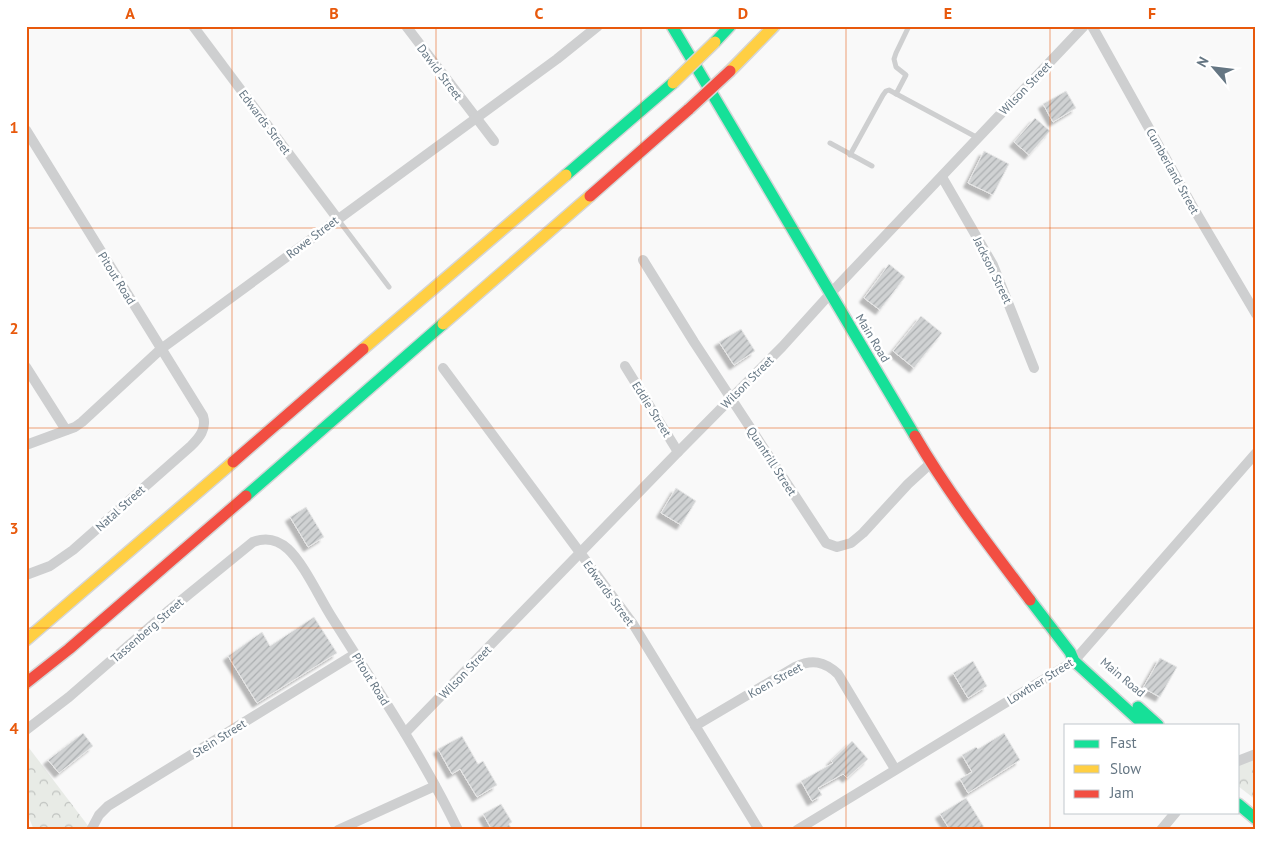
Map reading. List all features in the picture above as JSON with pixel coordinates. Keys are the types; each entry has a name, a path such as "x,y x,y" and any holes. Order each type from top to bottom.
{"main road":[{"name":"Main Road","path":"672,26 931,463 987,543 1074,657 1143,724"},
{"path":"26,640 673,83 730,26"},
{"path":"26,683 69,649 312,439 688,109 730,71 774,26"},
{"name":"Main Road","path":"1074,657 1157,724"},
{"path":"1240,794 1256,807"},
{"path":"1240,806 1256,819"}],"street":[{"name":"Edwards Street","path":"193,26 337,218"},
{"name":"Dawid Street","path":"406,26 494,141"},
{"name":"Rowe Street","path":"26,445 75,427 90,416 161,349 598,26"},
{"name":"Wilson Street","path":"405,733 782,347 1084,26"},
{"name":"Cumberland Street","path":"1092,26 1256,314"},
{"name":"Pitout Road","path":"26,130 203,416 204,428"},
{"name":"Jackson Street","path":"942,177 993,265 1034,368"},
{"name":"Quantrill Street","path":"643,260 694,342 826,543 832,546 843,546 851,543 931,463"},
{"name":"Eddie Street","path":"625,366 678,452"},
{"path":"26,367 66,430"},
{"name":"Edwards Street","path":"443,368 632,624 759,830"},
{"name":"Natal Street","path":"26,575 50,566 73,550 191,446 200,437 204,428"},
{"name":"Lowther Street","path":"797,830 1074,657 1256,453"},
{"name":"Pitout Road","path":"272,540 280,543 294,554 405,733 458,830"},
{"name":"Tassenberg Street","path":"26,730 69,697 166,612 253,542 272,540"},
{"name":"Stein Street","path":"91,830 99,815 108,806 355,654"},
{"name":"Koen Street","path":"695,726 795,667 805,663 818,662 829,666 838,674 895,769"},
{"path":"1240,760 1256,754"},
{"path":"338,830 435,786"},
{"path":"1161,830 1174,814"}],"lane":[{"path":"896,94 906,75 896,66 894,59 909,26"},
{"path":"850,155 883,95 889,90 978,138"},
{"path":"830,144 872,166"},
{"path":"337,218 389,287"}],"green space":[{"path":"29,748 89,827 88,830 34,830 26,811 26,750"},
{"path":"1256,759 1256,800 1240,788 1240,764"}],"building":[{"path":"1066,91 1076,108 1053,122 1043,104"},
{"path":"1035,118 1050,131 1029,155 1014,142"},
{"path":"984,151 1009,164 993,195 968,183"},
{"path":"889,264 905,277 880,310 864,298"},
{"path":"921,316 942,333 914,368 893,351"},
{"path":"741,329 755,351 734,365 719,342"},
{"path":"676,488 696,501 681,525 661,513"},
{"path":"306,507 324,537 308,547 290,517"},
{"path":"314,617 337,653 257,703 228,656 262,632 270,646"},
{"path":"1160,658 1177,667 1160,697 1143,688"},
{"path":"973,661 987,686 968,698 953,673"},
{"path":"83,733 93,746 59,773 48,760"},
{"path":"1004,733 1020,760 968,793 960,779 972,772 962,755 976,747 978,749"},
{"path":"462,736 478,764 483,761 497,785 477,797 460,769 452,774 438,749"},
{"path":"852,741 868,759 847,778 843,774 818,788 822,795 812,801 801,781 833,763 831,761"},
{"path":"966,798 984,827 979,830 950,830 940,814"},
{"path":"501,804 512,822 509,824 512,830 492,830 483,814"}],"traffic: fast":[{"path":"672,26 915,436"},
{"path":"715,42 730,26"},
{"path":"566,175 673,83"},
{"path":"246,496 443,324"},
{"path":"1030,600 1070,652 1074,661 1143,724"},
{"path":"1138,707 1157,724"},
{"path":"1240,806 1256,819"}],"traffic: slow":[{"path":"730,71 774,26"},
{"path":"673,83 715,42"},
{"path":"363,349 566,175"},
{"path":"443,324 590,196"},
{"path":"26,640 233,462"}],"traffic: jam":[{"path":"689,109 730,71"},
{"path":"590,196 689,109"},
{"path":"233,462 363,349"},
{"path":"915,436 956,499 1030,600"},
{"path":"26,683 69,649 246,496"}]}
